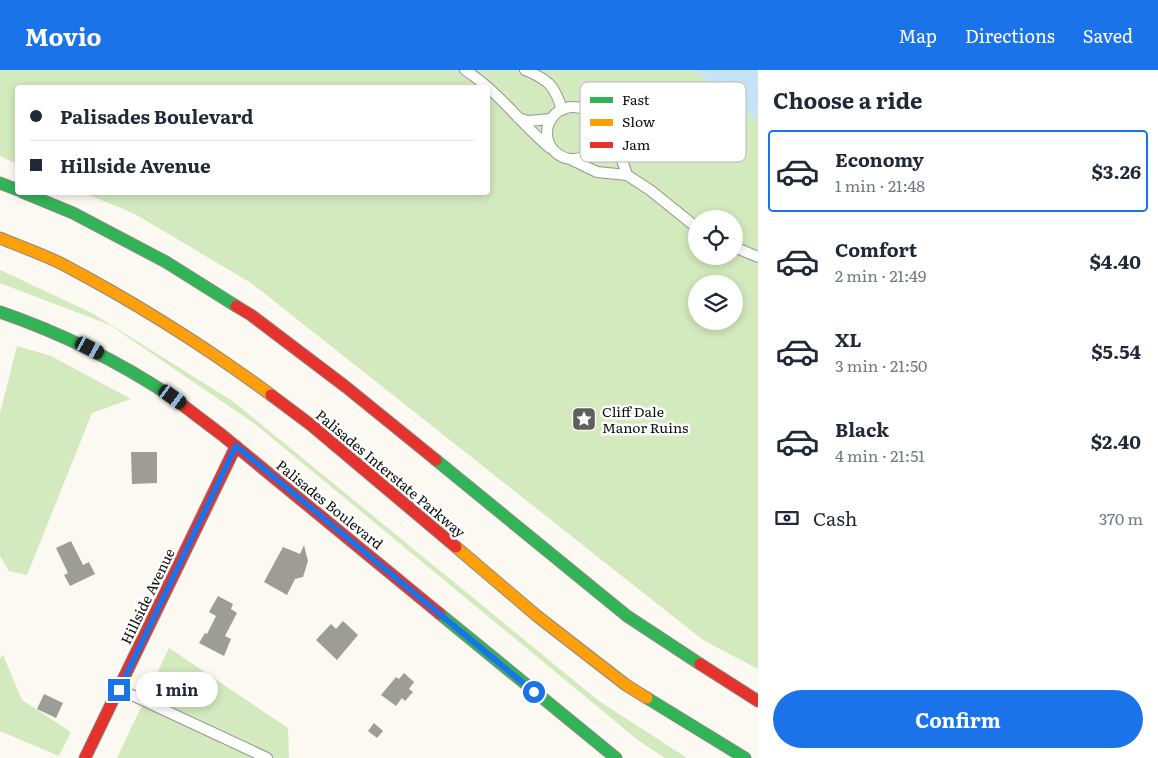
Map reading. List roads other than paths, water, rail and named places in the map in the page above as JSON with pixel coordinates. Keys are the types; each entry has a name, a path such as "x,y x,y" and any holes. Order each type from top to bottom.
{"main road":[{"path":"0,183 15,189"},
{"path":"29,195 73,213 166,262 250,315 346,388 627,616 758,701"},
{"name":"Palisades Interstate Parkway","path":"0,238 62,264 149,313 244,375 311,425 537,616 626,685 745,758"},
{"name":"Palisades Boulevard","path":"0,312 56,332 124,366 173,397 236,446 616,758"},
{"name":"Hillside Avenue","path":"85,758 236,446"}],"street":[{"path":"465,70 485,85"},
{"path":"525,70 542,77 550,84 557,93 562,110"},
{"path":"490,89 553,150 564,158 580,158"},
{"path":"553,150 547,135 551,119 562,110 580,109"},
{"path":"518,118 528,121 551,119"},
{"path":"570,159 597,172 626,175 650,190 688,221"},
{"path":"622,162 626,175"},
{"path":"743,251 758,257"},
{"path":"119,690 267,758"}],"water":[{"path":"695,70 758,70 758,121 746,111 746,82 710,82"}],"place":[{"name":"Cliff Dale Manor Ruins","path":"584,419"}]}
